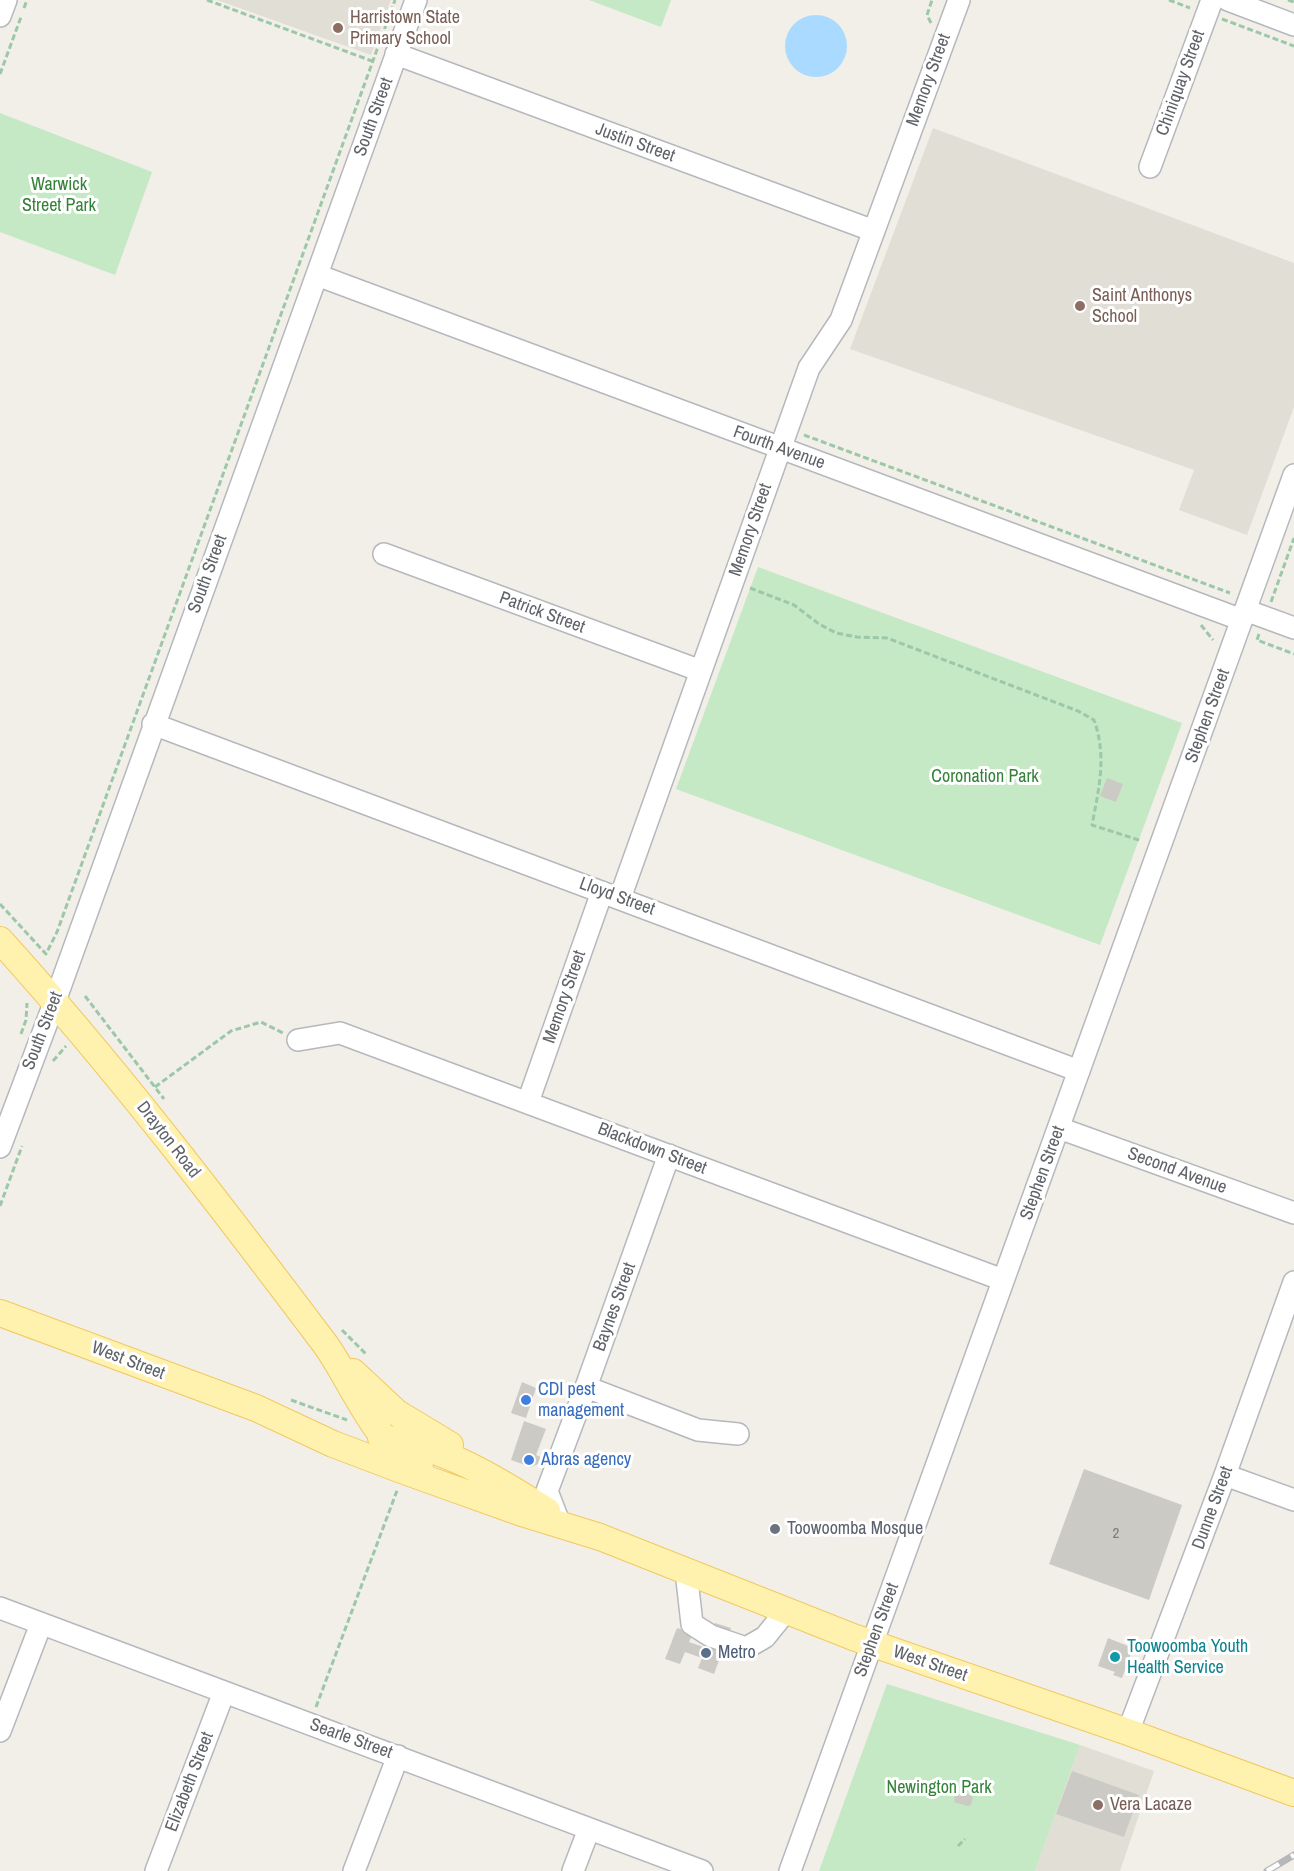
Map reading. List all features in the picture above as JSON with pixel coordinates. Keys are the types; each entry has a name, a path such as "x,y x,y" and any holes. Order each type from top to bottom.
{"main road":[{"name":"Drayton Road","path":"0,940 124,1083 327,1346"},
{"name":"West Street","path":"0,1313 256,1408"},
{"path":"327,1346 365,1411 399,1455 413,1465 517,1501"},
{"path":"327,1346 397,1413 455,1448 517,1501"},
{"path":"256,1408 355,1435 411,1443 487,1474"},
{"path":"256,1408 333,1444 517,1501"},
{"name":"West Street","path":"517,1501 563,1522 872,1644 1128,1732 1294,1793"}],"street":[{"path":"0,16 6,0"},
{"name":"South Street","path":"0,1147 55,1001 153,724 317,275 387,61 416,0"},
{"name":"Memory Street","path":"528,1102 701,671 808,368 841,320 958,0"},
{"path":"1228,0 1294,25"},
{"name":"Chiniquay Street","path":"1150,167 1209,7"},
{"name":"Justin Street","path":"387,61 874,231"},
{"name":"Fourth Avenue","path":"317,275 779,448 1251,616 1294,628"},
{"name":"Stephen Street","path":"790,1871 1161,847 1251,616 1294,475"},
{"name":"Patrick Street","path":"384,554 701,671"},
{"name":"Lloyd Street","path":"153,724 1079,1071"},
{"name":"Blackdown Street","path":"298,1040 340,1033 1003,1280"},
{"name":"Second Avenue","path":"1059,1128 1294,1213"},
{"name":"Baynes Street","path":"547,1491 669,1155"},
{"name":"Dunne Street","path":"1128,1732 1225,1475 1294,1282"},
{"path":"586,1388 698,1430 738,1434"},
{"path":"1225,1475 1294,1500"},
{"path":"517,1501 547,1491 563,1522"},
{"path":"686,1571 692,1624 711,1636 746,1648 765,1638 786,1611"},
{"name":"Searle Street","path":"0,1608 702,1871"},
{"path":"0,1731 41,1624"},
{"name":"Elizabeth Street","path":"156,1871 224,1692"},
{"path":"354,1871 398,1756"},
{"path":"573,1871 589,1829"}],"path":[{"path":"0,74 27,0"},
{"path":"207,0 387,61"},
{"path":"0,904 46,954 62,921 387,61 395,0"},
{"path":"1169,0 1209,7 1294,46"},
{"path":"1288,0 1294,2"},
{"path":"801,434 1230,593"},
{"path":"1294,538 1251,616 1257,640 1294,654"},
{"path":"750,588 794,605 819,624 836,633 857,637 887,638 1078,711 1094,720 1099,735 1102,758 1101,779 1092,825 1161,847"},
{"path":"1194,622 1203,626 1213,640"},
{"path":"155,1087 231,1031 261,1022 298,1040"},
{"path":"51,1065 66,1046"},
{"path":"0,1206 24,1141"},
{"path":"310,1724 399,1484"},
{"path":"958,1846 965,1839"}],"shaded area":[{"name":"Harristown State Primary School","path":"217,0 391,0 371,55"},
{"name":"Saint Anthonys School","path":"933,128 1294,263 1294,407 1247,535 1179,510 1194,470 850,349"},
{"path":"1080,1745 1154,1771 1120,1871 1035,1871"}],"green space":[{"path":"589,0 671,0 661,27"},
{"name":"Warwick Street Park","path":"0,113 152,172 115,275 0,232"},
{"name":"Coronation Park","path":"758,567 1182,723 1100,945 676,789"},
{"name":"Newington Park","path":"887,1684 1080,1745 1035,1871 819,1871"}],"water":[{"path":"810,15 822,15 838,24 845,34 847,46 845,58 838,68 822,77 810,77 799,72 790,63 785,52 785,40 790,29 799,20"}],"building":[{"path":"1107,778 1123,784 1116,802 1100,796"},
{"path":"522,1382 536,1388 526,1418 511,1413"},
{"path":"524,1421 546,1429 536,1455 541,1457 538,1464 531,1467 511,1460"},
{"path":"1084,1469 1182,1505 1149,1600 1049,1564"},
{"path":"715,1623 731,1628 714,1674 698,1668 702,1658 685,1652 680,1664 665,1659 677,1628 693,1633 689,1642 706,1648"},
{"name":"Toowoomba Youth Health Service","path":"1108,1638 1133,1648 1122,1678 1113,1675 1115,1672 1098,1666"},
{"name":"Vera Lacaze","path":"1072,1771 1139,1795 1124,1837 1056,1814"},
{"path":"965,1793 973,1797 971,1805 954,1802 955,1796"}],"railway":[{"path":"1267,1871 1294,1855"}],"place":[{"name":"Harristown State Primary School","path":"338,28"},
{"name":"Saint Anthonys School","path":"1080,306"},
{"name":"CDI pest management","path":"526,1400"},
{"name":"Abras agency","path":"529,1460"},
{"name":"Toowoomba Mosque","path":"775,1529"},
{"name":"Metro","path":"706,1653"},
{"name":"Toowoomba Youth Health Service","path":"1115,1657"},
{"name":"Vera Lacaze","path":"1098,1805"}]}
